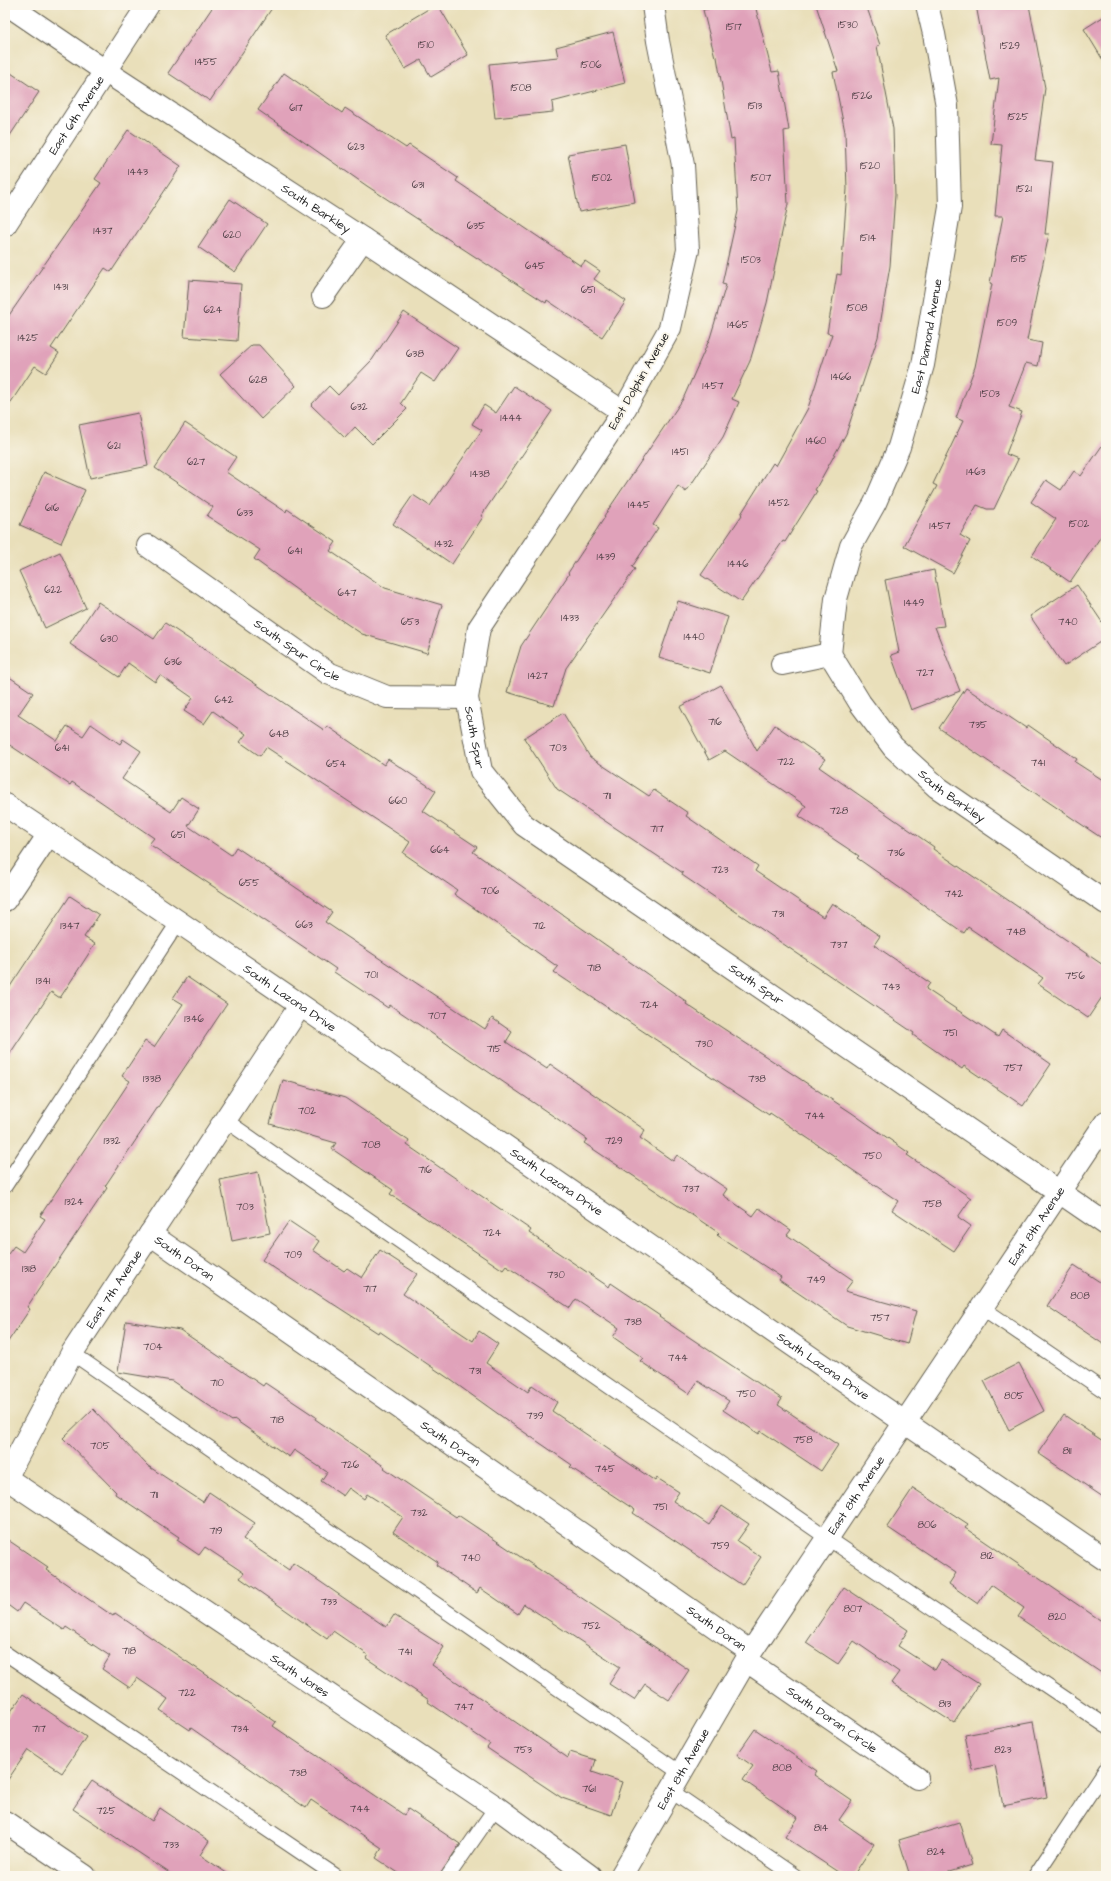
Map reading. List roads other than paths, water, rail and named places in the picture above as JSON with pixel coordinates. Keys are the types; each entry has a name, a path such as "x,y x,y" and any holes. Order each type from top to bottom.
{"street":[{"name":"South Barkley","path":"8,5 105,71 363,239 623,412"},
{"name":"East 6th Avenue","path":"5,225 148,5"},
{"name":"East Dolphin Avenue","path":"467,698 479,628 623,412 670,328 688,250 683,165 658,41 653,5"},
{"name":"East Diamond Avenue","path":"830,654 836,599 851,546 876,503 899,447 922,365 950,207 947,106 934,34 927,5"},
{"path":"323,296 363,239"},
{"name":"South Spur Circle","path":"148,546 328,673 387,697 467,698"},
{"name":"South Barkley","path":"830,654 860,703 893,747 932,782 1106,903"},
{"path":"782,664 830,654"},
{"name":"South Spur","path":"467,698 482,771 524,825 1106,1224"},
{"name":"South Lazona Drive","path":"5,805 179,921 904,1423 1106,1560"},
{"path":"5,900 49,834"},
{"name":"East 7th Avenue","path":"6,1479 72,1353 300,1006"},
{"name":"East 8th Avenue","path":"621,1876 677,1783 749,1657 829,1539 981,1307 1106,1122"},
{"name":"South Doran","path":"150,1234 749,1657"},
{"name":"South Jones","path":"6,1479 496,1807 590,1876"},
{"name":"South Doran Circle","path":"749,1657 916,1778"},
{"path":"5,1822 85,1876"}],"lane":[{"path":"5,1186 179,921"},
{"path":"225,1120 829,1539 1106,1726"},
{"path":"981,1307 1106,1392"},
{"path":"72,1353 677,1783 795,1876"},
{"path":"5,1653 336,1876"},
{"path":"1035,1876 1106,1769"},
{"path":"448,1876 496,1807"}]}
